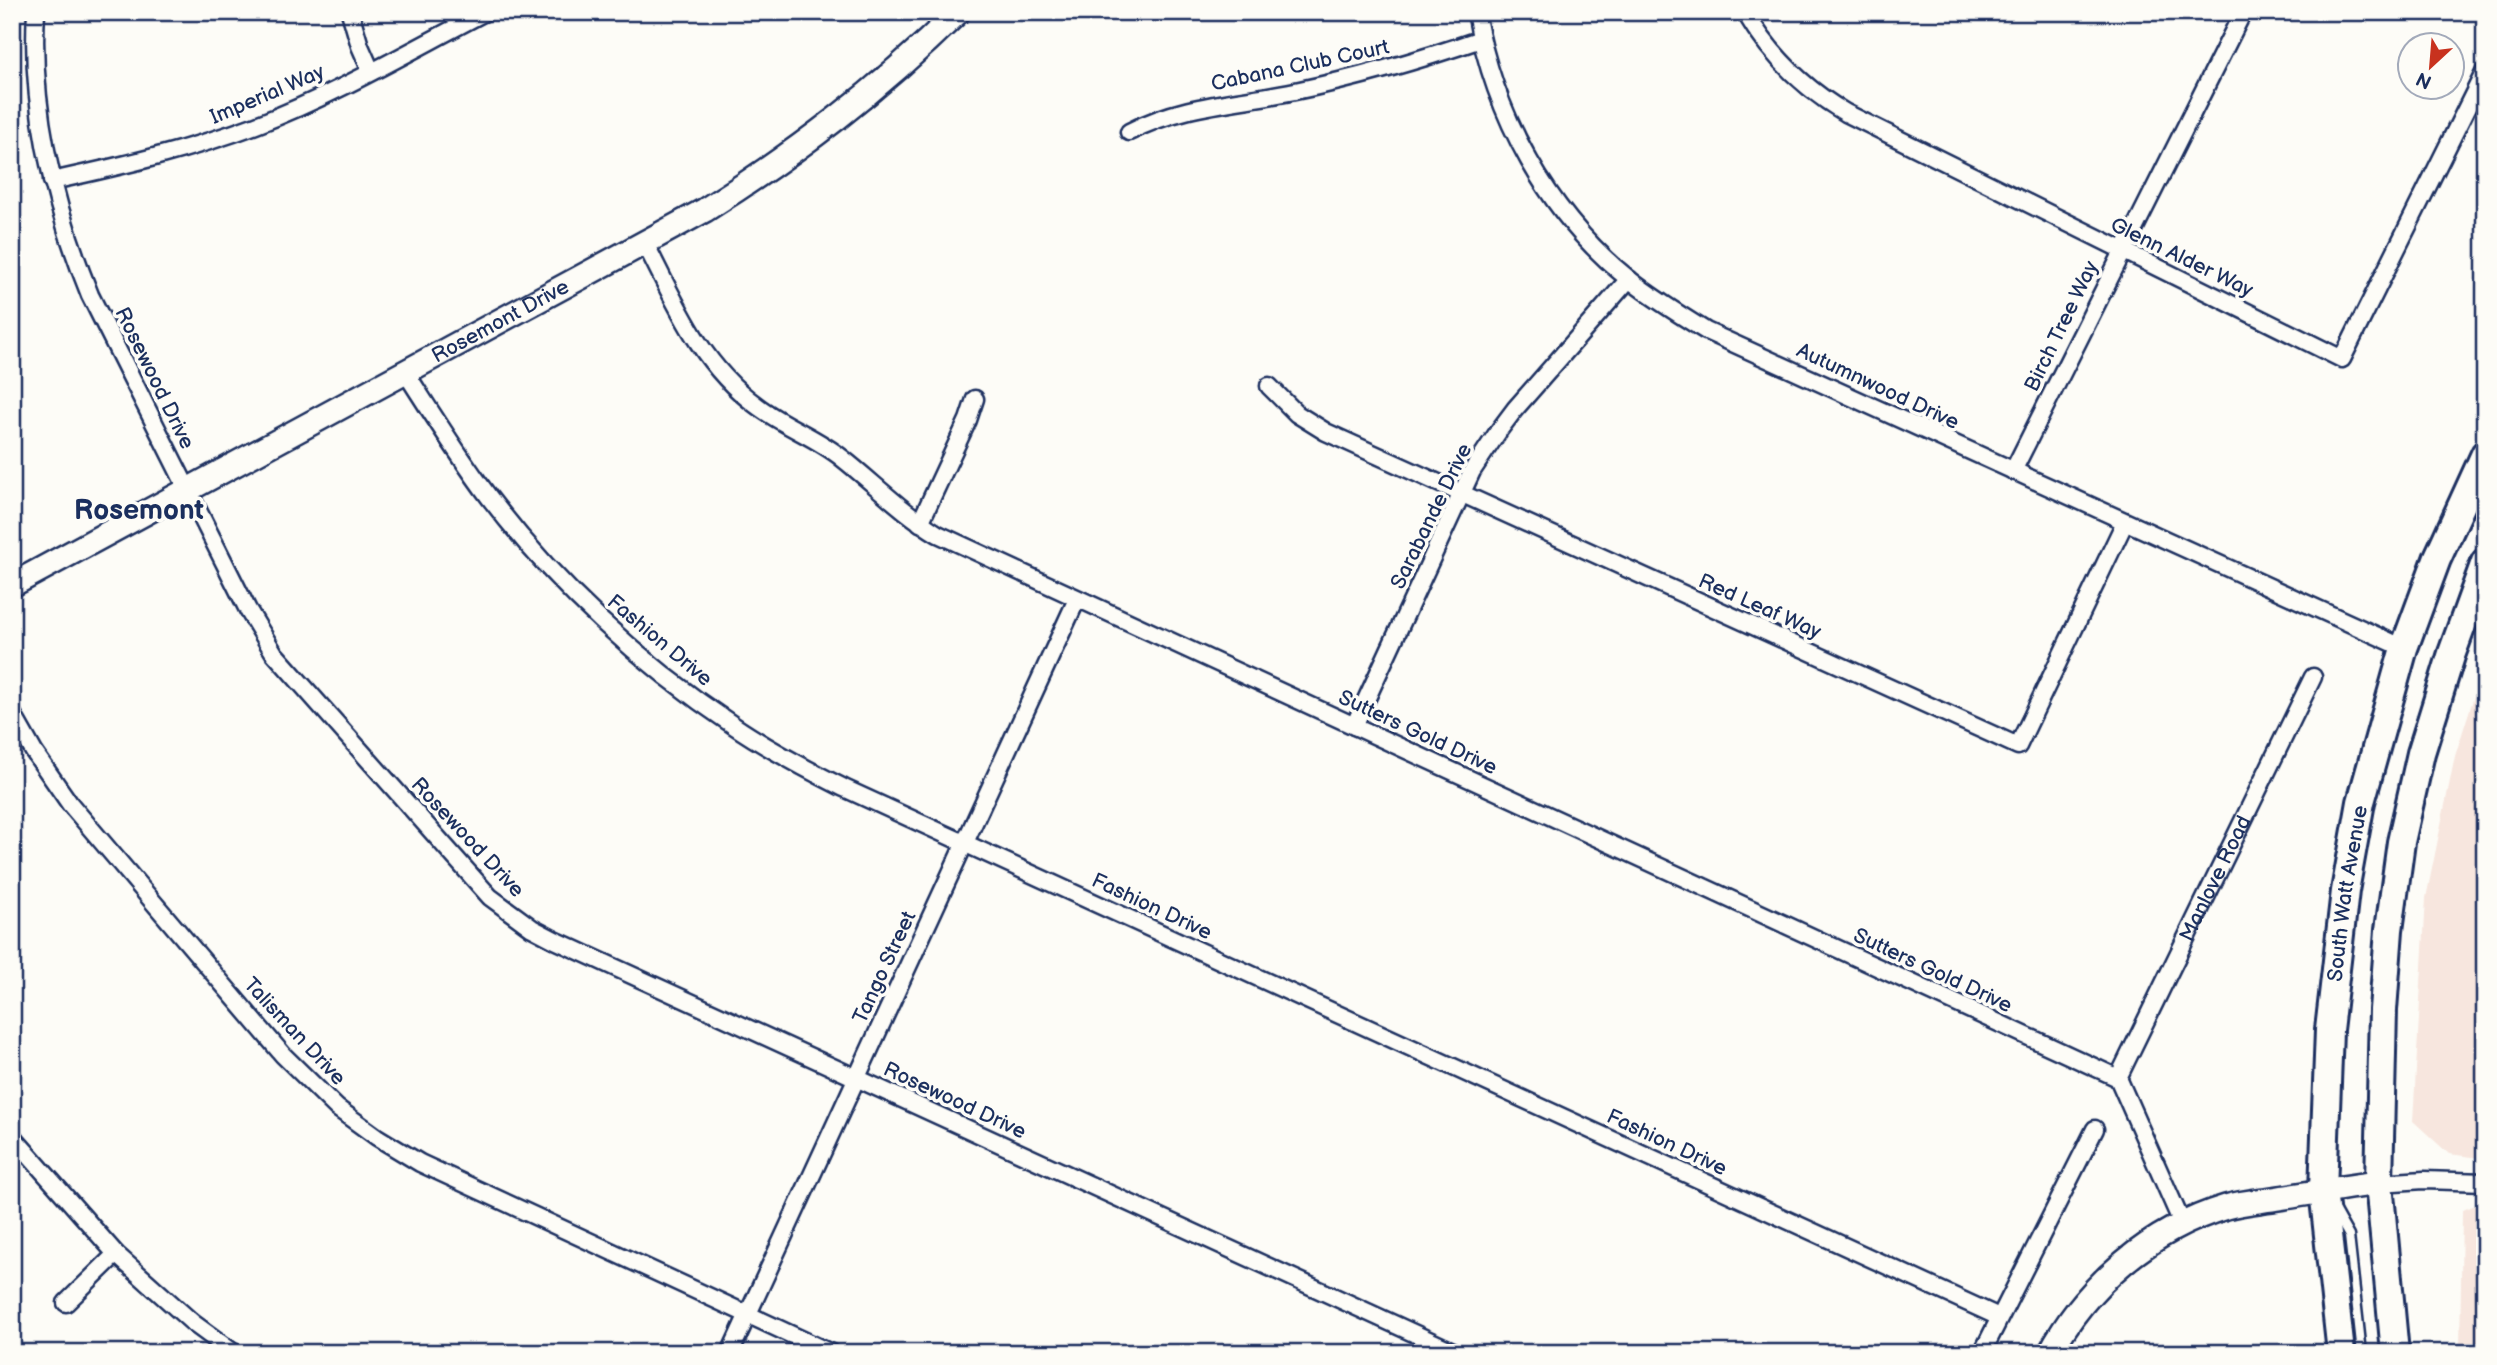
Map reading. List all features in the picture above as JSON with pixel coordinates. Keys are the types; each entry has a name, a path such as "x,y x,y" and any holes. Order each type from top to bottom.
{"main road":[{"name":"South Watt Avenue","path":"2340,1353 2323,1190 2329,1030 2345,891 2361,802 2404,648 2437,559 2485,454"},
{"path":"2395,1353 2379,1183 2383,1010 2389,930 2401,842 2421,753 2452,653 2485,562"}],"street":[{"name":"Rosewood Drive","path":"36,12 39,111 52,181 70,243 90,295 247,610 274,653 490,897 532,928 555,940 1457,1353"},
{"path":"350,12 371,71"},
{"name":"Imperial Way","path":"52,181 133,164 258,124 371,71 485,12"},
{"name":"Rosemont Drive","path":"12,585 646,244 765,172 841,117 913,56 958,12"},
{"name":"Autumnwood Drive","path":"1476,12 1481,39 1504,110 1543,182 1578,229 1629,279 1665,306 1706,331 2404,648"},
{"name":"Glenn Alder Way","path":"1745,12 1770,50 1787,69 1826,101 2342,359 2485,71"},
{"name":"Birch Tree Way","path":"2013,471 2243,12"},
{"name":"Cabana Club Court","path":"1129,132 1153,119 1175,112 1343,82 1481,39"},
{"name":"Sutters Gold Drive","path":"646,244 693,336 722,375 757,406 842,458 900,509 938,534 2118,1079"},
{"name":"Sarabande Drive","path":"1354,726 1472,471 1500,429 1629,279"},
{"name":"Fashion Drive","path":"406,373 446,437 517,531 566,586 638,653 676,684 723,719 787,759 844,788 1999,1317"},
{"name":"Red Leaf Way","path":"1269,386 1297,415 1326,432 2018,746 2124,522"},
{"path":"919,523 968,420 975,399"},
{"name":"Tango Street","path":"730,1353 1077,599"},
{"name":"Manlove Road","path":"2118,1079 2313,677"},
{"name":"Talisman Drive","path":"12,713 34,752 70,804 283,1055 337,1108 377,1137 421,1163 831,1353"},
{"path":"2118,1079 2182,1223"},
{"path":"1982,1353 2095,1129"},
{"path":"12,1136 117,1254 194,1323 234,1353"},
{"path":"2050,1353 2064,1326 2100,1283 2140,1248 2182,1223 2228,1206 2323,1190 2424,1180 2485,1182"},
{"path":"66,1303 117,1254"}],"lane":[{"path":"2323,1190 2349,1236 2362,1353"}],"shaded area":[{"path":"2485,662 2485,1353 2460,1353 2462,1210 2476,1205 2484,1182 2480,1158 2449,1154 2413,1121 2426,898 2455,756"}],"district":[{"name":"Rosemont","path":"139,509"}]}
